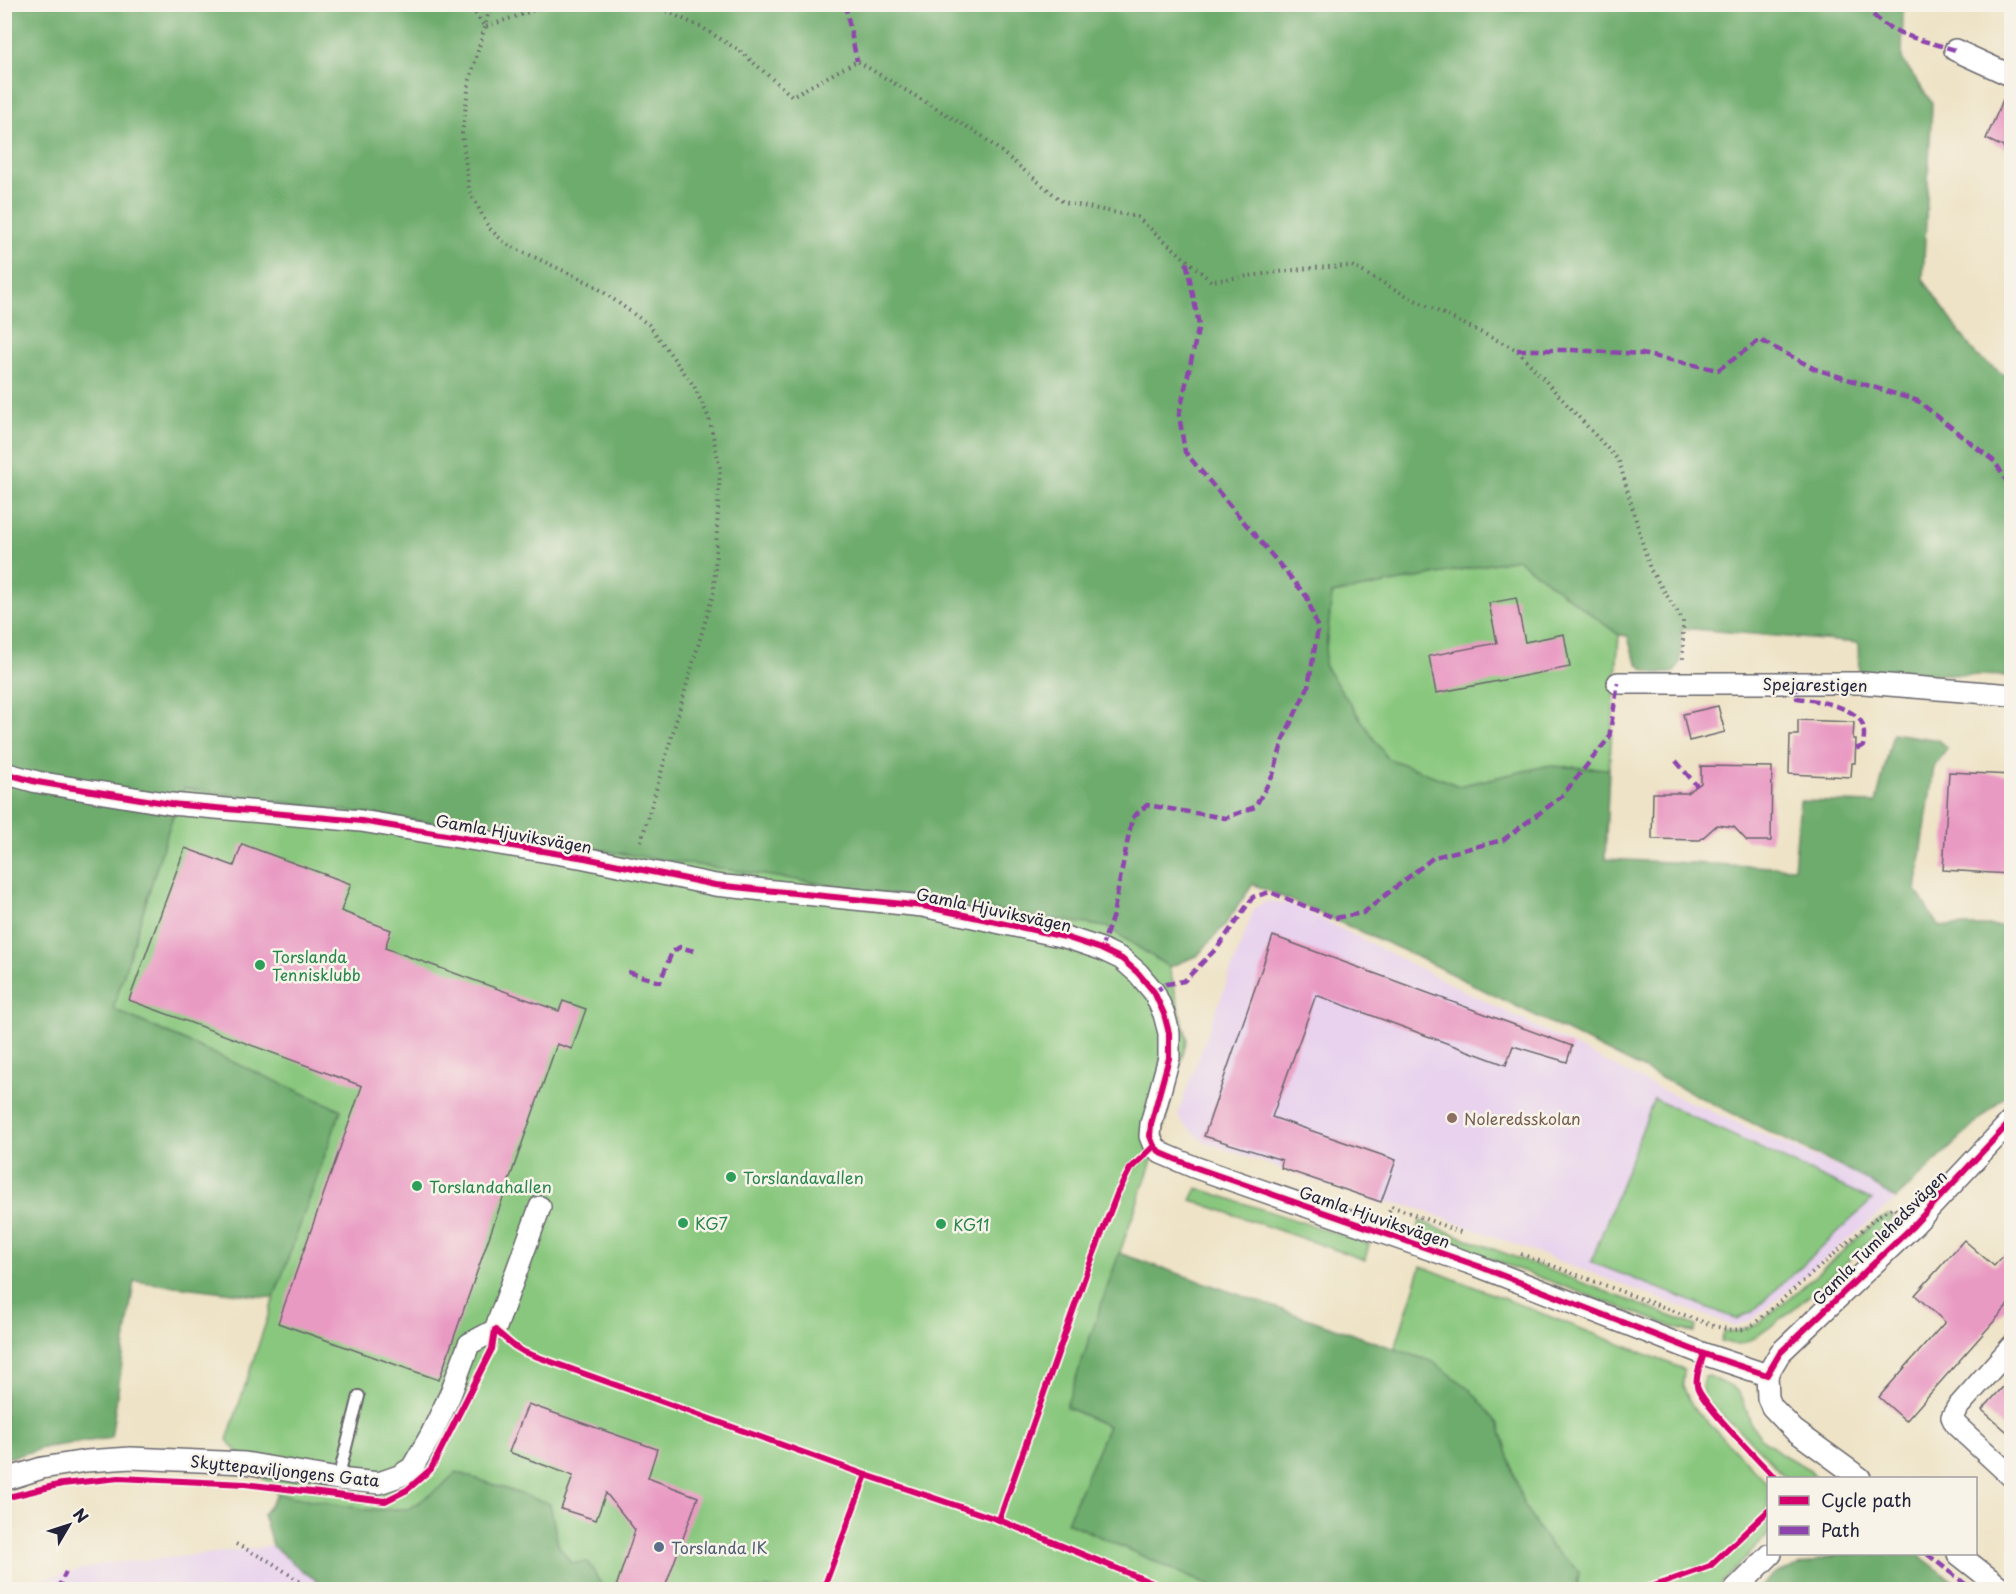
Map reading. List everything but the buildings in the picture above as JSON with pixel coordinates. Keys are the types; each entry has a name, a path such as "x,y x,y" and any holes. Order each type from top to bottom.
{"street":[{"path":"1955,50 2012,76"},
{"name":"Spejarestigen","path":"1618,683 1864,684 2012,695"},
{"name":"Gamla Hjuviksvägen","path":"4,773 37,782 171,804 361,821 575,856 715,885 923,906 1065,938 1101,949 1122,959 1138,972 1154,992 1164,1014 1168,1033 1169,1058 1151,1124 1150,1136 1154,1146 1161,1153 1194,1167 1489,1270 1704,1354 1767,1375"},
{"name":"Gamla Tumlehedsvägen","path":"1767,1375 1780,1353 1913,1226 2012,1120"},
{"name":"Skyttepaviljongens Gata","path":"4,1480 42,1468 86,1461 131,1458 245,1463 338,1479 379,1483 399,1476 412,1468 430,1435 450,1395 469,1344 495,1330 540,1207"},
{"path":"2012,1346 1957,1408 1952,1417 1956,1425 2012,1477"},
{"path":"1767,1375 1768,1398 1772,1407 1794,1430 1851,1476"},
{"path":"1735,1590 1770,1555"},
{"path":"1959,1555 2004,1590"}],"lane":[{"path":"338,1479 359,1396"}],"path":[{"path":"468,4 484,27"},
{"path":"491,4 469,83 462,135 469,190 489,228 506,244 592,284 649,325 694,386 709,418 720,468 714,591 633,868"},
{"path":"484,27 552,4"},
{"path":"650,4 701,27 740,51 792,96 857,61 982,136 1063,202 1137,217 1211,281 1310,268 1352,266 1517,350 1620,461 1650,569 1683,621 1682,683"},
{"path":"1382,1232 1391,1206 1469,1235"},
{"path":"1514,1252 1714,1326 1732,1330 1745,1329 1769,1312 1878,1216 1893,1207 1913,1226"},
{"path":"236,1544 271,1562 312,1590"}],"shaded area":[{"name":"Noleredsskolan","path":"1270,901 1293,905 1660,1089 1865,1179 1896,1199 1760,1314 1748,1322 1734,1326 1417,1208 1390,1202 1381,1204 1203,1141 1181,1122 1178,1113 1254,909"},
{"path":"273,1546 304,1572 330,1589 27,1590 28,1582 102,1564"}],"green space":[{"path":"5,5 1906,5 1903,13 1902,59 1932,103 1923,279 1975,354 2011,380 2011,676 1859,672 1858,643 1682,628 1680,663 1674,672 1654,673 1641,667 1636,661 1628,636 1619,635 1517,559 1332,594 1324,665 1387,758 1459,786 1546,766 1609,769 1605,859 1794,868 1800,801 1876,803 1893,733 1939,740 1947,749 1934,767 1916,890 1938,926 2011,926 2011,1090 1896,1199 1865,1179 1407,952 1253,884 1224,926 1197,956 1169,967 1107,927 448,825 184,788 169,827 113,1009 341,1110 274,1298 134,1281 111,1438 47,1447 5,1459"},
{"path":"1517,559 1619,635 1609,769 1546,766 1459,786 1387,758 1324,666 1332,594"},
{"name":"Torslandavallen","path":"184,788 448,825 1107,927 1169,967 1187,1039 1164,1126 1066,1407 1108,1426 1067,1522 1216,1589 604,1589 588,1563 571,1563 558,1545 550,1504 457,1472 442,1486 409,1509 368,1510 278,1494 227,1440 274,1298 341,1110 113,1009 169,827"},
{"path":"1654,1099 1872,1200 1752,1312 1737,1319 1591,1262"},
{"path":"1197,1188 1369,1244 1365,1260 1191,1200"},
{"path":"1887,1216 1894,1217 1817,1289 1770,1327 1738,1344 1721,1341 1724,1332 1735,1332 1758,1324 1877,1221"},
{"path":"1420,1221 1696,1326 1695,1332 1679,1329 1417,1232"},
{"path":"1119,1253 1433,1362 1469,1388 1499,1424 1524,1507 1551,1547 1579,1571 1577,1589 1216,1589 1067,1522 1108,1426 1066,1407"},
{"path":"1421,1266 1684,1369 1683,1386 1692,1406 1767,1483 1767,1536 1715,1589 1577,1589 1579,1571 1551,1547 1524,1507 1499,1424 1395,1348"},
{"path":"1709,1376 1737,1390 1742,1397 1751,1424 1760,1437 1782,1454 1809,1469 1815,1477 1785,1477 1757,1447 1708,1402 1702,1387 1705,1377"},
{"path":"456,1472 550,1504 558,1545 571,1563 588,1562 604,1589 330,1589 304,1572 273,1546 263,1515 278,1494 368,1510 409,1509 442,1486"},
{"path":"1836,1555 1918,1555 1964,1589 1758,1589 1775,1573"}],"marked path":[{"path":"845,4 857,61"},
{"path":"1865,4 1882,23 1893,30 1955,50"},
{"path":"1101,949 1113,915 1132,818 1147,805 1225,818 1255,807 1273,775 1284,737 1308,687 1318,629 1307,597 1185,452 1179,415 1199,325 1186,260"},
{"path":"1517,350 1642,354 1718,370 1760,340 1815,369 1918,401 1995,462 2012,490"},
{"path":"1154,992 1167,984 1184,981 1218,947 1253,897 1270,892 1335,918 1363,913 1434,857 1503,840 1561,797 1609,738 1618,683"},
{"path":"1796,683 1797,698 1842,708 1857,717 1862,723 1864,737 1863,746 1855,749"},
{"path":"1676,761 1697,786"},
{"path":"628,972 660,982 672,952 680,947 694,951"},
{"path":"1928,1555 1973,1590"},
{"path":"57,1590 66,1572"}],"cycle path":[{"path":"4,773 37,782 171,804 361,821 585,858 715,885 923,906 1065,937 1101,949 1122,959 1138,973 1154,992 1164,1014 1169,1033 1169,1058 1151,1124 1150,1136 1154,1146 1161,1153 1194,1167 1478,1266 1704,1354 1767,1375 1780,1353 1913,1226 2012,1120"},
{"path":"1154,1146 1130,1169 1117,1194 1086,1274 999,1520 1169,1590"},
{"path":"495,1330 524,1352 866,1475 999,1520"},
{"path":"4,1498 62,1484 119,1478 245,1484 385,1501 407,1490 431,1469 492,1349 495,1330"},
{"path":"1704,1354 1697,1378 1697,1386 1701,1394 1719,1418 1774,1477"},
{"path":"823,1590 866,1475"},
{"path":"1643,1590 1710,1566 1767,1512"}],"place":[{"name":"Torslanda Tennisklubb","path":"260,965"},
{"name":"Noleredsskolan","path":"1452,1118"},
{"name":"Torslandavallen","path":"731,1177"},
{"name":"Torslandahallen","path":"417,1186"},
{"name":"KG7","path":"683,1223"},
{"name":"KG11","path":"941,1224"},
{"name":"Torslanda IK","path":"659,1547"}]}
